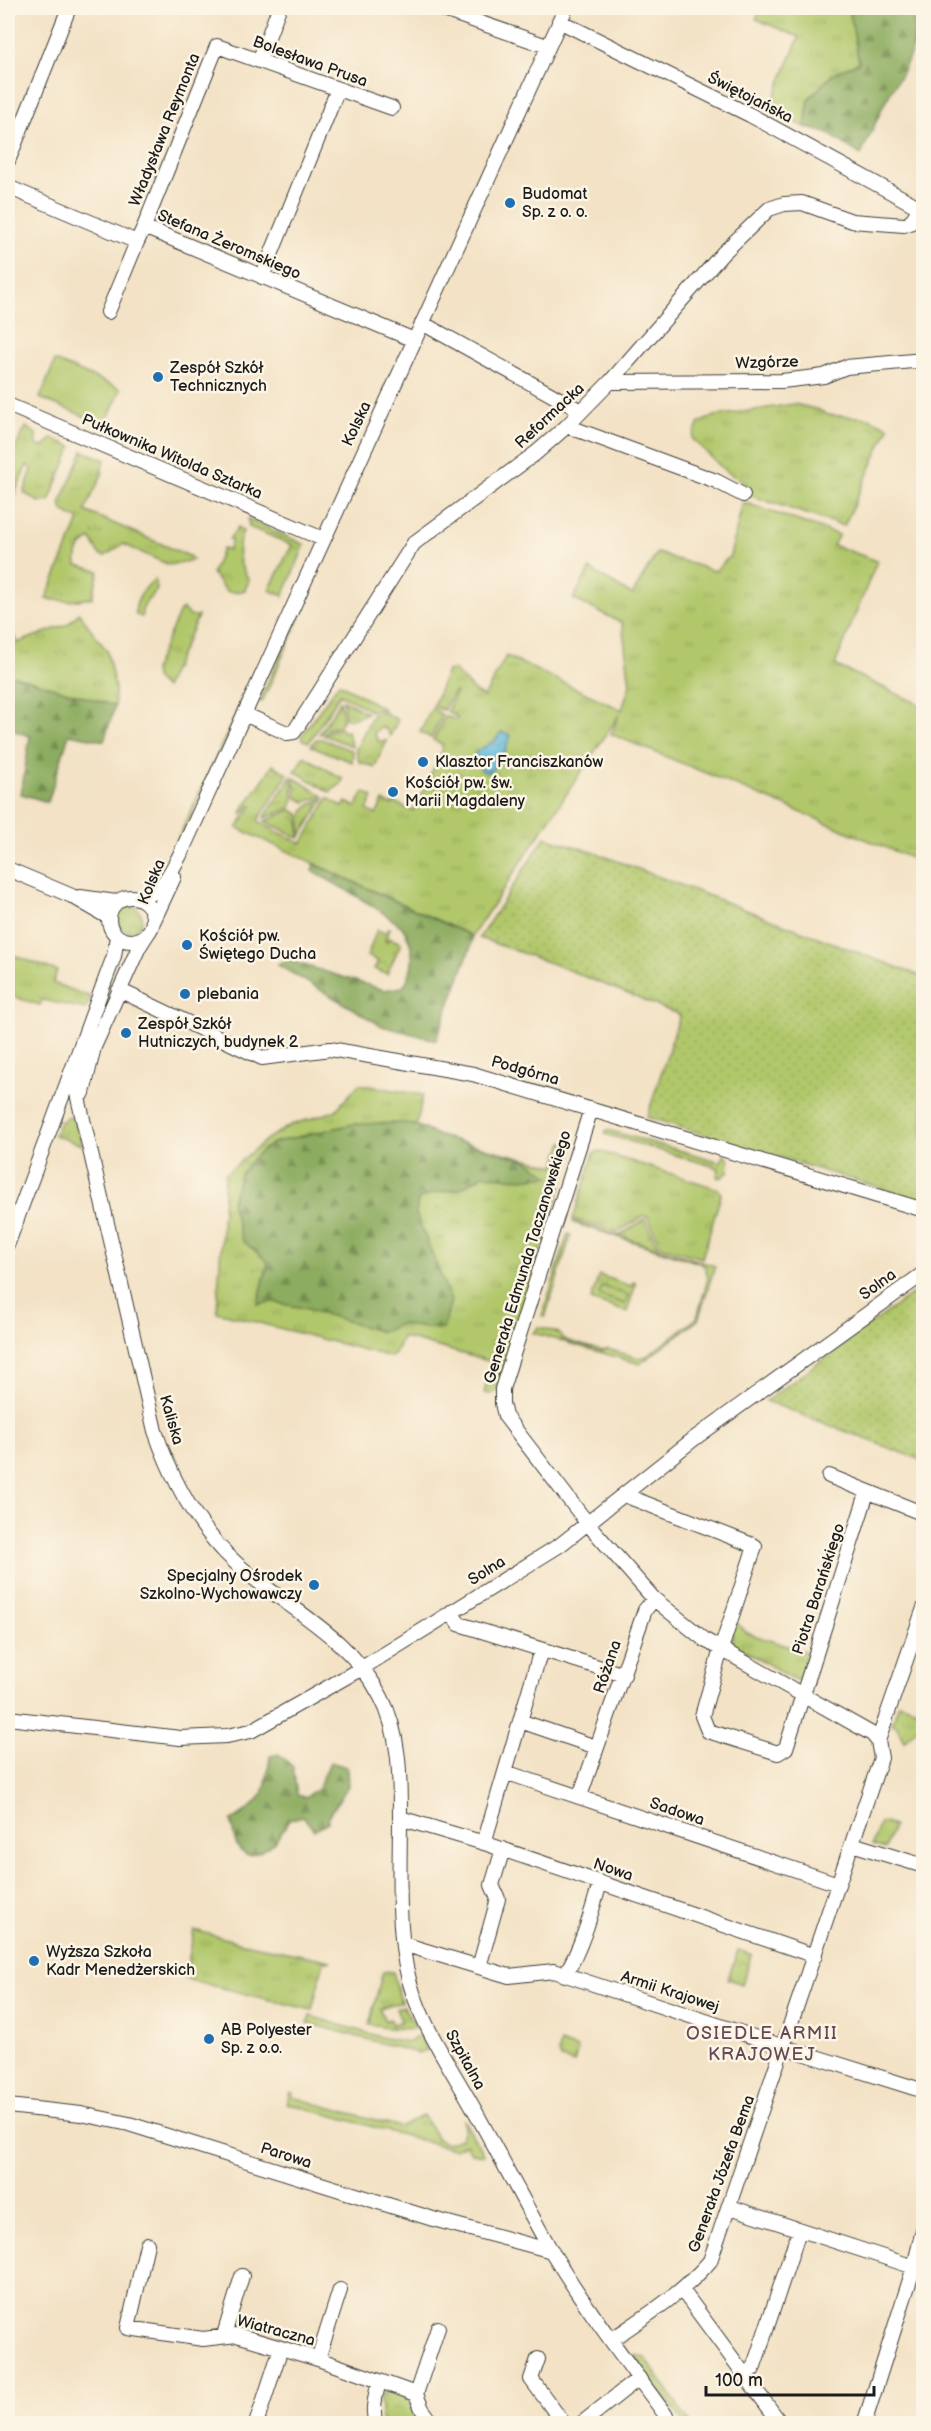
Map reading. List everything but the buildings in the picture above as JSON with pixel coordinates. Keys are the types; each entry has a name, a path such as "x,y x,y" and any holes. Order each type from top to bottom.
{"street":[{"path":"8,161 69,8"},
{"path":"259,61 279,8"},
{"path":"438,8 547,46"},
{"name":"Kolska","path":"139,898 148,896 160,888 180,855 566,8"},
{"name":"Świętojańska","path":"559,21 750,115 922,209"},
{"name":"Bolesława Prusa","path":"217,46 392,108"},
{"name":"Władysława Reymonta","path":"144,227 217,46"},
{"path":"262,277 339,89"},
{"path":"8,187 137,242 108,312"},
{"name":"Reformacka","path":"244,714 287,733 294,732 414,543 536,453 567,426 610,382 723,253 770,209 784,204 802,203 852,221 904,225 922,209"},
{"name":"Stefana Żeromskiego","path":"137,242 144,227 414,340"},
{"path":"422,323 581,411"},
{"name":"Wzgórze","path":"610,382 782,381 824,376 846,367 924,360"},
{"name":"Pułkownika Witolda Sztarka","path":"8,405 323,538"},
{"path":"567,426 716,481 743,495"},
{"name":"Kolska","path":"81,1107 90,1058 139,947 172,884 180,855"},
{"path":"8,869 72,896 108,917"},
{"path":"72,896 116,902 131,896 139,898 152,912 151,927 134,941 123,940 117,936 110,928 108,917 116,902"},
{"path":"8,1243 114,956 117,936"},
{"name":"Podgórna","path":"119,990 262,1058 330,1049 473,1074 924,1210"},
{"name":"Kaliska","path":"83,1043 76,1089 155,1431 177,1485 200,1521 235,1562 330,1634 362,1668"},
{"path":"56,1116 81,1107"},
{"name":"Generała Edmunda Taczanowskiego","path":"591,1108 502,1389 505,1416 588,1524 654,1599 705,1640 872,1734 878,1741"},
{"name":"Solna","path":"8,1718 180,1738 227,1736 251,1731 362,1668 560,1545 695,1438 924,1273"},
{"path":"829,1476 924,1514"},
{"name":"Piotra Barańskiego","path":"721,1649 702,1716 708,1731 778,1753 786,1748 867,1492"},
{"path":"624,1495 755,1546 721,1649"},
{"name":"Różana","path":"580,1796 645,1610 654,1599"},
{"path":"451,1612 459,1624 624,1675"},
{"path":"784,2047 881,1758 878,1741 923,1612"},
{"path":"484,1843 541,1650"},
{"name":"Szpitalna","path":"362,1668 381,1697 394,1732 400,1786 403,1944 412,1990 432,2034 552,2251 611,2340 672,2424"},
{"path":"520,1721 596,1747"},
{"name":"Sadowa","path":"505,1772 838,1884"},
{"name":"Nowa","path":"400,1818 503,1849 814,1956"},
{"path":"852,1844 924,1866"},
{"path":"479,1967 498,1899 492,1885 503,1849"},
{"path":"565,1975 577,1951 600,1883"},
{"name":"Armii Krajowej","path":"403,1944 509,1976 554,1971 924,2091"},
{"name":"Generała Józefa Bema","path":"611,2340 682,2290 710,2261 784,2047"},
{"name":"Parowa","path":"8,2106 81,2114 129,2124 402,2210 552,2251"},
{"path":"730,2207 914,2267"},
{"path":"864,2424 914,2267 924,2226"},
{"path":"746,2376 753,2369 799,2231"},
{"name":"Wiatraczna","path":"147,2244 128,2328 202,2339 237,2335 318,2359 416,2394"},
{"name":"Wiatraczna","path":"225,2335 242,2276"},
{"name":"Wiatraczna","path":"318,2359 340,2290"},
{"path":"682,2290 781,2424"},
{"path":"433,2424 422,2409 416,2394 438,2328"},
{"path":"256,2424 281,2348"},
{"path":"538,2359 531,2379 564,2424"},
{"path":"581,2424 639,2378"},
{"path":"376,2424 374,2399 379,2382"}],"green space":[{"path":"762,8 849,8 859,62 833,74 809,98 805,127 769,110 799,37 756,19"},
{"path":"849,8 917,8 913,48 861,155 829,134 805,127 809,99 833,74 859,62"},
{"path":"917,8 923,8 923,31 913,48"},
{"path":"55,361 121,389 105,425 40,398"},
{"path":"794,404 819,410 828,415 869,418 889,427 844,526 745,494 747,484 724,470 692,438 699,423 715,416"},
{"path":"26,427 36,434 36,445 44,447 52,438 72,447 49,501 39,502 24,493 32,469 27,465 8,509 8,462"},
{"path":"83,451 105,460 101,471 103,472 85,511 189,556 193,560 169,565 123,544 105,556 100,555 91,539 79,549 77,565 99,571 92,598 69,601 46,599 79,520 64,512 60,504"},
{"path":"743,502 839,535 833,545 877,561 835,665 923,706 923,863 611,734 619,715 472,936 237,828 252,806 250,805 243,814 241,812 273,765 288,774 259,822 300,843 303,842 328,798 343,807 346,802 356,807 364,792 373,797 367,810 376,815 383,801 392,805 394,802 413,811 442,751 442,744 433,740 445,716 456,720 458,718 447,711 456,692 443,710 433,706 447,671 454,670 475,692 484,697 506,656 622,710 630,684 622,623 573,599 590,569 632,595 657,553 715,571 730,556"},
{"path":"248,519 305,545 283,596 269,590 292,545 249,527"},
{"path":"238,527 243,531 238,551 239,557 249,580 245,590 232,592 224,589 212,573 223,548 228,550 232,540 229,539"},
{"path":"155,579 157,590 144,606 142,617 136,615 136,605 141,595"},
{"path":"183,609 190,616 198,616 165,688 155,678 154,669 180,611"},
{"path":"79,613 107,651 115,688 115,706 8,674 8,643 12,631 17,643 68,624"},
{"path":"298,617 300,618 262,702 259,701"},
{"path":"8,674 115,706 104,741 69,734 48,802 21,794 30,736 8,729"},
{"path":"339,683 384,709 371,711 340,694 309,742 303,740 301,736"},
{"path":"343,700 367,713 350,720 345,718"},
{"path":"340,701 343,719 339,725 319,734"},
{"path":"241,703 243,703 164,876 161,875"},
{"path":"432,708 442,715 431,738 420,732"},
{"path":"384,712 398,720 390,736 387,730 381,727 374,733 378,741 387,741 374,768 359,762 356,749 373,714"},
{"path":"340,727 343,732 347,731 352,746 323,735"},
{"path":"316,739 322,739 353,751 352,762 311,746"},
{"path":"304,756 343,779 341,784 330,792 295,771"},
{"path":"291,777 294,799 291,808 264,818"},
{"path":"293,777 323,796 305,802 297,798"},
{"path":"324,798 301,836 304,811 310,804"},
{"path":"291,810 299,814 299,838 265,821"},
{"path":"545,837 596,853 923,977 923,1201 647,1117 680,1015 556,965 479,938"},
{"path":"314,864 472,936 471,946 436,1040 382,1026 278,965 288,960 384,990 403,987 410,973 412,950 402,927 360,898 312,871"},
{"path":"130,907 139,910 142,919 139,928 130,931 121,928 118,919 121,910"},
{"path":"390,928 385,941 387,942 389,938 401,943 387,974 374,969 378,961 367,956 377,930 386,933"},
{"path":"8,953 57,971 53,983 91,997 86,1009 42,1000 40,1005 8,995"},
{"path":"359,1084 423,1095 416,1126 439,1136 555,1166 563,1142 574,1146 497,1391 484,1393 492,1362 402,1337 395,1354 391,1357 217,1312 225,1174 268,1138 291,1125 335,1111"},
{"path":"69,1117 75,1119 82,1145 54,1135 60,1122"},
{"path":"405,1123 418,1126 439,1136 526,1160 549,1176 522,1179 483,1175 460,1189 431,1194 418,1200 416,1214 451,1301 443,1329 401,1324 382,1332 308,1309 273,1302 258,1304 268,1262 242,1240 231,1203 240,1175 253,1158 272,1143 353,1124"},
{"path":"607,1130 721,1162 724,1154 729,1160 728,1172 721,1178 717,1177 719,1168 605,1134"},
{"path":"599,1151 719,1189 721,1195 702,1258 660,1246 648,1217 644,1216 618,1232 573,1219 594,1153"},
{"path":"645,1219 658,1248 619,1236"},
{"path":"573,1221 715,1266 698,1320 640,1364 533,1333 539,1327 559,1333 562,1339 638,1358 647,1356 697,1318 708,1278 705,1267 700,1263 573,1223"},
{"path":"568,1234 571,1235 545,1317 542,1316"},
{"path":"599,1275 631,1286 633,1282 636,1283 627,1312 591,1300"},
{"path":"602,1286 628,1295 625,1304 599,1295"},
{"path":"923,1286 923,1461 766,1401"},
{"path":"736,1622 747,1633 813,1654 805,1678 795,1680 733,1644 731,1641 733,1634 730,1633"},
{"path":"899,1703 923,1711 923,1722 904,1742 896,1725 892,1724"},
{"path":"279,1754 293,1767 297,1795 305,1797 318,1789 330,1762 347,1767 348,1786 329,1816 328,1822 314,1830 303,1816 289,1820 273,1843 264,1850 249,1856 237,1846 231,1821 257,1801 267,1780 270,1756"},
{"path":"882,1822 893,1826 885,1849 872,1845"},
{"path":"194,1930 238,1942 332,1961 324,1961 312,2010 185,1979"},
{"path":"738,1950 752,1955 742,1984 728,1979"},
{"path":"383,1971 393,1972 401,2002 380,2009 385,2021 390,2019 392,2025 401,2021 396,2009 403,2006 416,2027 413,2029 369,2025"},
{"path":"310,2016 384,2038 409,2042 420,2035 427,2050 417,2053 308,2023"},
{"path":"560,2043 578,2049 574,2063 561,2059 558,2053"},
{"path":"290,2092 293,2093 292,2097 401,2127 423,2115 437,2139 447,2144 460,2139 464,2130 463,2119 484,2155 472,2153 466,2144 454,2149 449,2148 287,2103"},
{"path":"636,2355 645,2358 690,2423 684,2423 635,2357"},
{"path":"390,2389 405,2396 425,2423 382,2423 380,2397"}],"water":[{"path":"501,732 511,735 509,741 499,761 487,773 481,770 475,752 495,741"}],"place":[{"name":"Budomat Sp. z o. o.","path":"510,203"},
{"name":"Zespół Szkół Technicznych","path":"158,377"},
{"name":"Klasztor Franciszkanów","path":"423,762"},
{"name":"Kościół pw. św. Marii Magdaleny","path":"393,792"},
{"name":"Kościół pw. Świętego Ducha","path":"187,945"},
{"name":"plebania","path":"185,994"},
{"name":"Zespół Szkół Hutniczych, budynek 2","path":"126,1033"},
{"name":"Specjalny Ośrodek Szkolno-Wychowawczy","path":"314,1585"},
{"name":"Wyższa Szkoła Kadr Menedżerskich","path":"34,1961"},
{"name":"AB Polyester Sp. z o.o.","path":"209,2039"}],"district":[{"name":"OSIEDLE ARMII KRAJOWEJ","path":"762,2043"}]}
